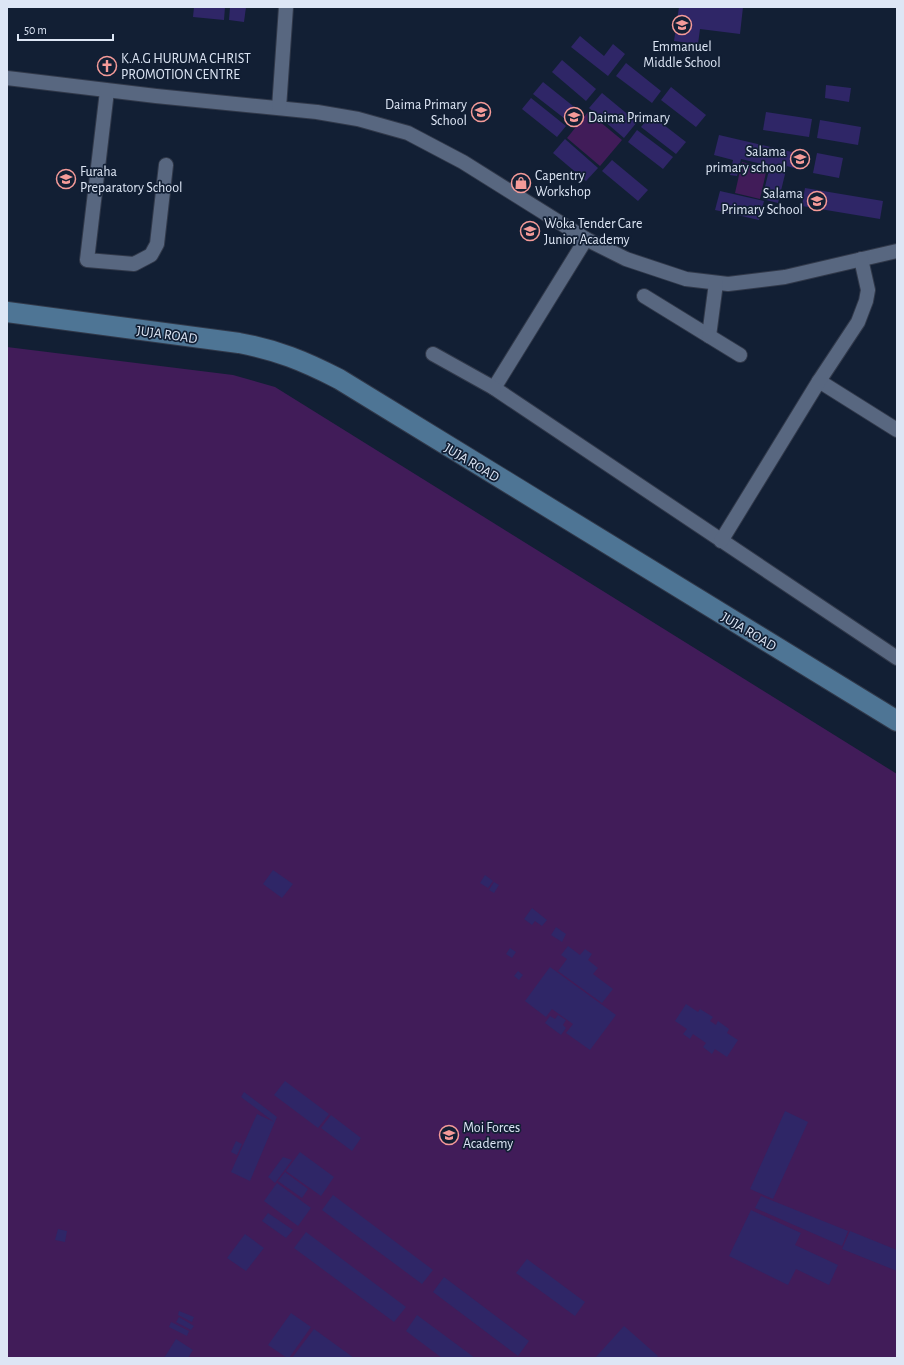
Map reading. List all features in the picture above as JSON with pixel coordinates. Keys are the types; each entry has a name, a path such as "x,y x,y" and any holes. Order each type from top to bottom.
{"main road":[{"name":"JUJA ROAD","path":"7,312 239,343 259,347 302,360 339,379 897,721"}],"street":[{"path":"279,108 286,7"},
{"path":"7,78 106,91 279,108 358,119 408,133 463,162 586,239 626,259 686,279 728,284 785,277 897,251"},
{"path":"106,91 86,260 134,264 151,255 157,244 166,165"},
{"path":"494,388 586,239"},
{"path":"721,541 819,381 858,322 866,301 867,285 861,259"},
{"path":"709,336 716,283"},
{"path":"644,296 740,355"},
{"path":"434,354 494,388 897,658"},
{"path":"819,381 897,430"}],"shaded area":[{"path":"588,112 622,140 600,166 567,138"},
{"path":"742,162 767,168 760,199 735,193"},
{"path":"7,347 233,375 275,387 897,774 897,1358 7,1358"}],"building":[{"path":"194,7 225,7 224,20 193,17"},
{"path":"230,7 246,7 244,22 229,20"},
{"path":"679,7 743,7 740,34 700,29 698,44 674,41"},
{"path":"580,36 604,56 613,44 625,54 608,76 571,47"},
{"path":"562,60 596,89 586,101 552,72"},
{"path":"626,63 661,91 652,103 616,76"},
{"path":"543,82 578,110 569,122 533,94"},
{"path":"826,85 851,88 849,102 825,98"},
{"path":"671,87 706,115 696,127 661,100"},
{"path":"602,93 637,122 624,138 589,108"},
{"path":"531,98 566,126 557,137 522,109"},
{"path":"766,112 812,119 809,137 763,130"},
{"path":"651,115 686,142 676,154 641,127"},
{"path":"820,120 861,127 858,145 817,138"},
{"path":"637,130 673,157 663,169 628,142"},
{"path":"719,135 805,155 801,170 787,166 778,203 762,199 770,166 741,159 737,176 730,175 733,160 714,155"},
{"path":"565,139 598,168 586,181 553,153"},
{"path":"817,153 843,158 839,178 813,173"},
{"path":"612,160 648,190 638,201 602,171"},
{"path":"805,188 883,201 880,219 802,206"},
{"path":"720,191 764,201 759,220 715,210"},
{"path":"273,870 293,884 282,898 263,884"},
{"path":"485,875 493,881 488,888 480,883"},
{"path":"494,882 499,885 494,893 489,890"},
{"path":"532,908 547,920 542,926 535,921 532,925 524,919"},
{"path":"556,927 566,934 562,942 551,935"},
{"path":"568,946 580,955 585,949 592,954 588,960 598,968 593,974 613,989 602,1003 558,971 567,959 561,955"},
{"path":"510,948 516,952 512,958 506,954"},
{"path":"550,967 616,1015 590,1050 566,1033 573,1024 552,1009 546,1017 525,1001"},
{"path":"518,971 523,975 519,980 514,976"},
{"path":"686,1004 698,1012 700,1009 713,1017 710,1021 716,1025 718,1021 729,1029 727,1033 738,1040 727,1057 715,1049 712,1054 703,1047 706,1043 693,1034 690,1039 683,1034 687,1029 675,1021"},
{"path":"558,1015 566,1020 563,1025 566,1028 561,1035 545,1023 550,1016 555,1019"},
{"path":"285,1081 329,1114 318,1128 274,1095"},
{"path":"244,1092 277,1117 250,1181 231,1172 257,1114 274,1122 241,1097"},
{"path":"785,1111 808,1122 773,1199 750,1189"},
{"path":"331,1115 361,1138 352,1151 321,1128"},
{"path":"236,1141 242,1144 237,1155 231,1152"},
{"path":"300,1152 334,1177 321,1196 286,1171"},
{"path":"283,1157 292,1160 275,1183 268,1177"},
{"path":"285,1172 308,1189 302,1198 278,1181"},
{"path":"277,1183 311,1208 298,1226 264,1201"},
{"path":"333,1195 433,1270 422,1284 322,1210"},
{"path":"761,1196 848,1231 842,1246 755,1208"},
{"path":"751,1210 801,1233 795,1245 838,1265 829,1285 796,1269 788,1285 729,1256"},
{"path":"268,1213 293,1230 286,1238 262,1221"},
{"path":"58,1229 67,1231 65,1242 55,1240"},
{"path":"850,1231 897,1250 897,1271 842,1249"},
{"path":"306,1232 406,1307 394,1322 294,1248"},
{"path":"245,1234 264,1248 246,1271 227,1258"},
{"path":"527,1259 585,1302 575,1316 516,1273"},
{"path":"444,1277 529,1341 518,1356 433,1292"},
{"path":"179,1311 194,1317 192,1322 178,1315"},
{"path":"291,1313 311,1327 289,1358 287,1358 268,1345"},
{"path":"417,1315 475,1358 442,1358 406,1331"},
{"path":"179,1317 194,1326 191,1330 176,1322"},
{"path":"171,1322 189,1331 187,1336 169,1327"},
{"path":"624,1326 658,1356 656,1358 595,1358"},
{"path":"314,1329 354,1358 292,1358"},
{"path":"176,1339 193,1350 188,1358 164,1358"}],"place":[{"name":"Emmanuel Middle School","path":"682,25"},
{"name":"K.A.G HURUMA CHRIST PROMOTION CENTRE","path":"107,66"},
{"name":"Daima Primary School","path":"481,112"},
{"name":"Daima Primary","path":"574,117"},
{"name":"Salama primary school","path":"800,159"},
{"name":"Furaha Preparatory School","path":"66,179"},
{"name":"Capentry Workshop","path":"521,183"},
{"name":"Salama Primary School","path":"817,201"},
{"name":"Woka Tender Care Junior Academy","path":"530,231"},
{"name":"Moi Forces Academy","path":"449,1135"}]}
